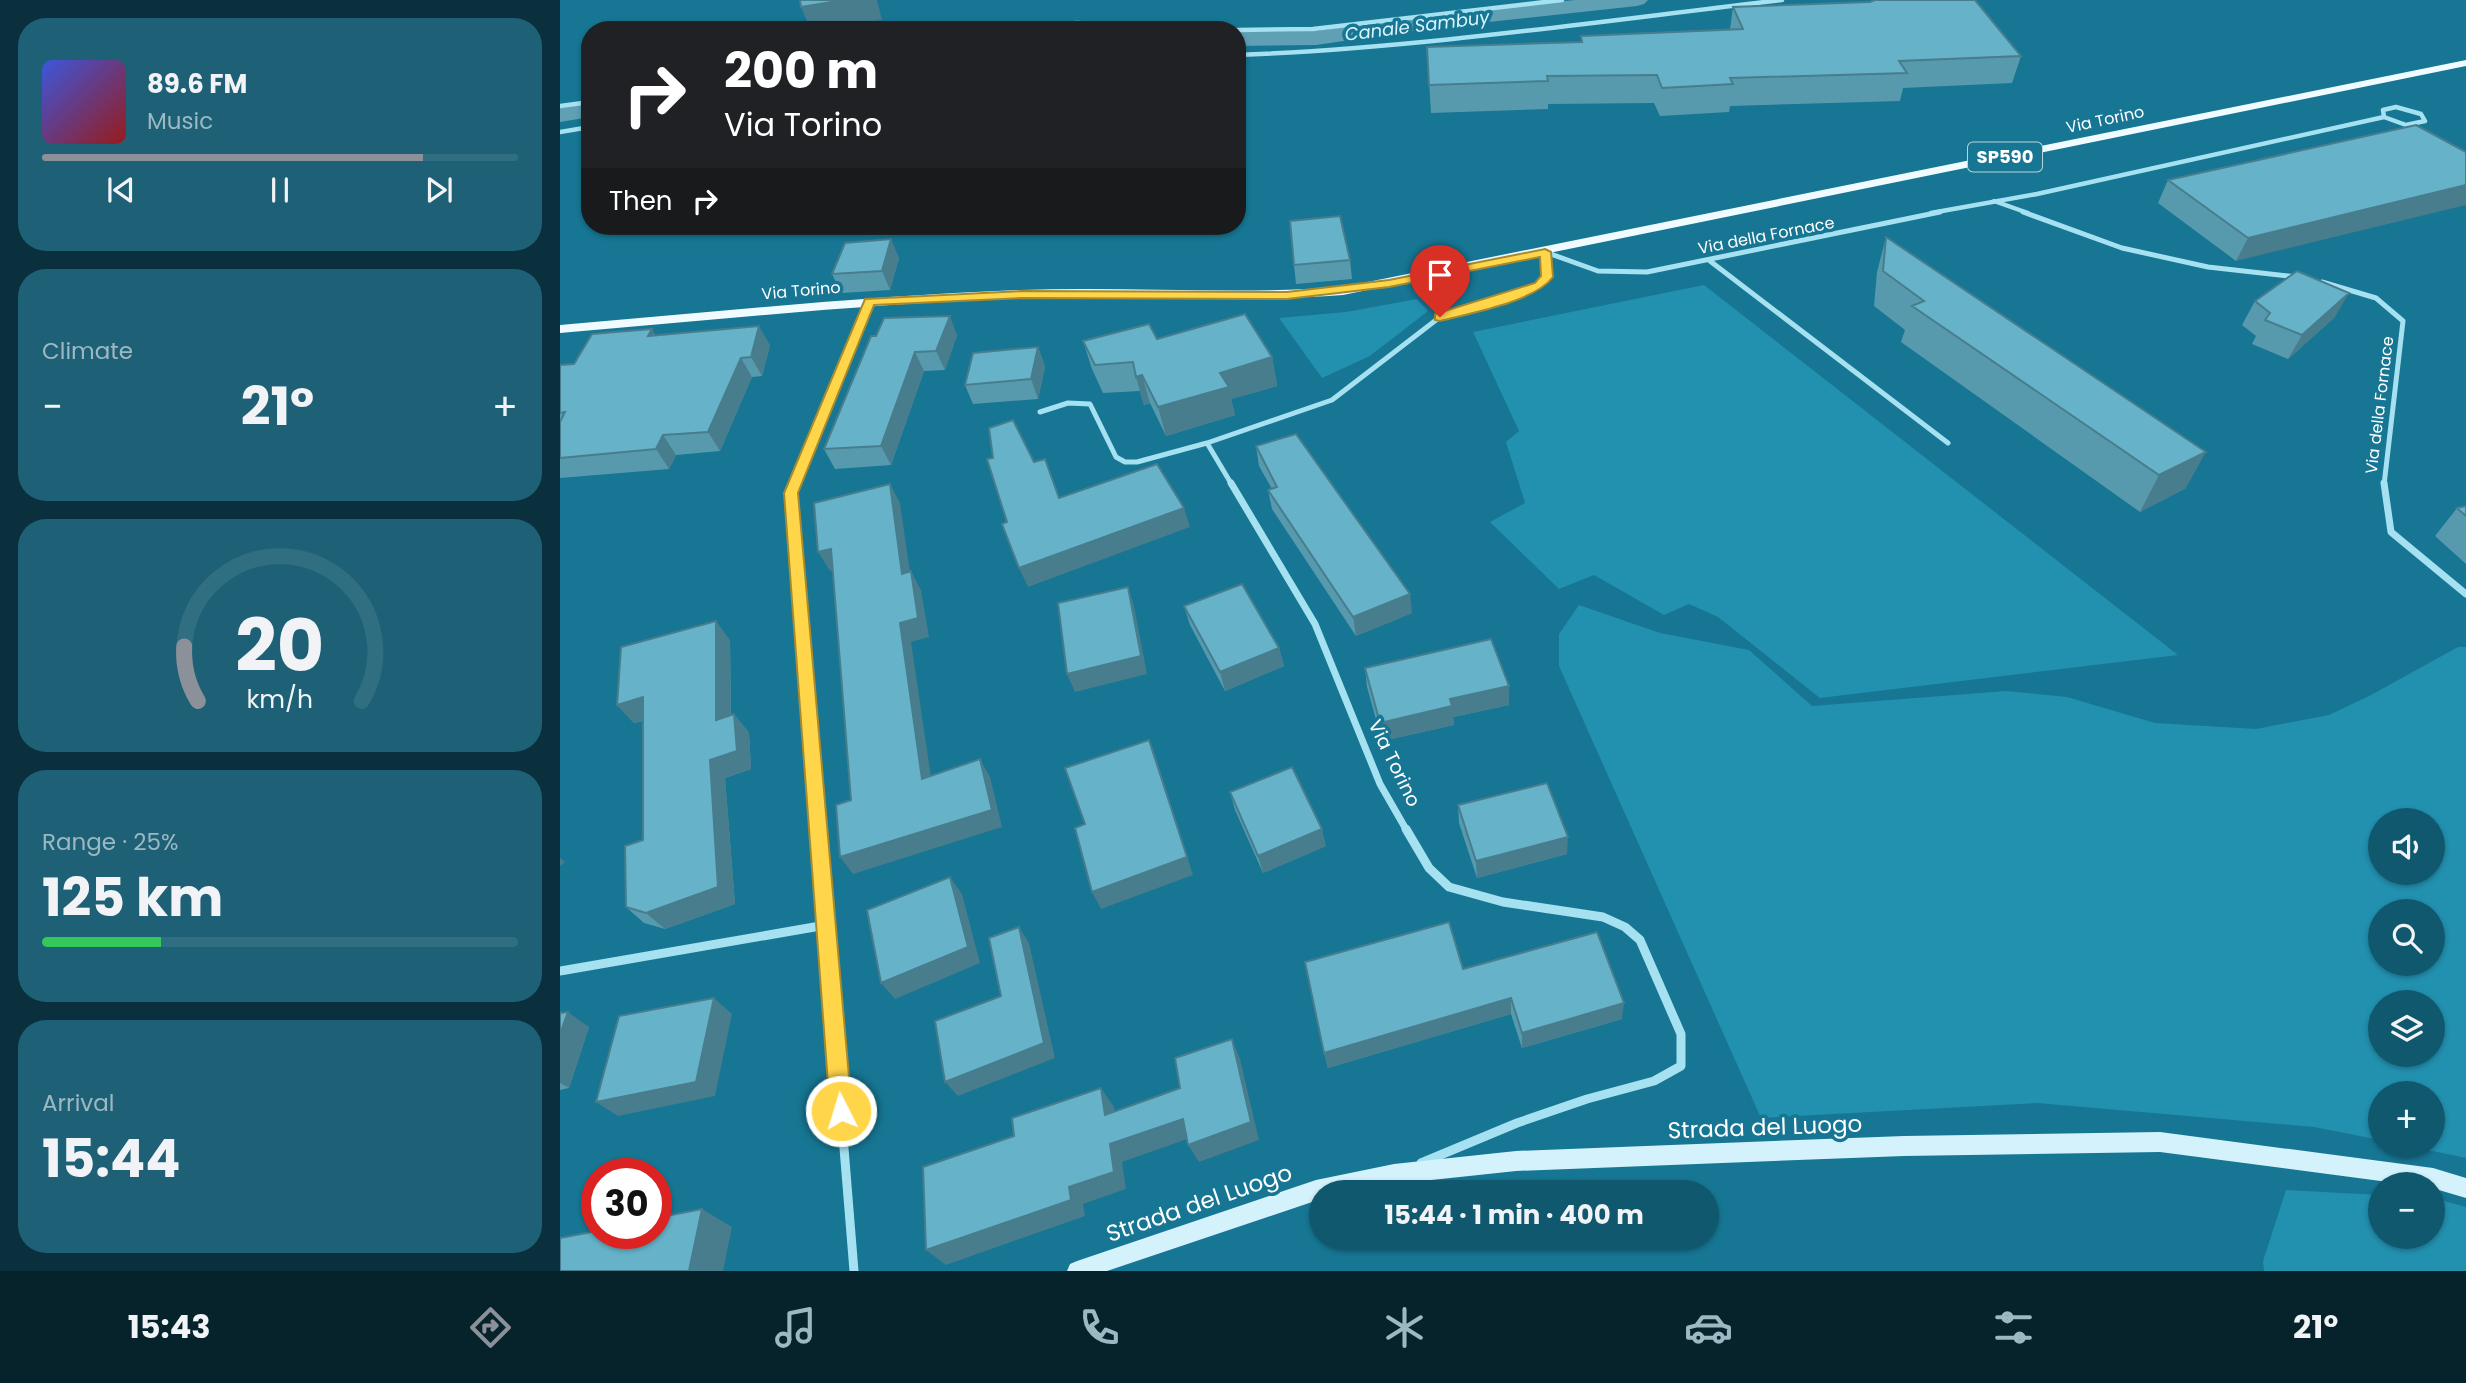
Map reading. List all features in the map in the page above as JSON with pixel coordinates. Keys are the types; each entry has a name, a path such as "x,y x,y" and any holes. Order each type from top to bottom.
{"main road":[{"name":"Via Torino","path":"560,329 869,302 1022,295 1287,295 1389,283 2466,63"}],"street":[{"path":"1246,30 1313,29 1562,0"},
{"path":"1246,55 1308,53 1400,45 1782,0"},
{"path":"560,106 581,103"},
{"name":"Via della Fornace","path":"1545,252 1588,270 1615,273 1655,271 1993,200 2037,194 2384,117 2406,125 2425,121 2421,114 2396,107 2385,108 2382,113 2384,117"},
{"path":"560,132 581,128"},
{"path":"1993,200 2122,248 2208,267 2307,278"},
{"path":"1041,412 1068,403 1082,401 1090,404 1116,457 1125,462 1137,462 1207,443 1332,400 1440,317 1539,286 1547,277 1545,252"},
{"path":"1710,261 1948,443"},
{"name":"Via della Fornace","path":"2318,281 2376,298 2403,321 2384,483 2391,532 2466,594"},
{"path":"854,1271 791,493 869,302"},
{"name":"Via Torino","path":"1207,443 1315,624 1380,784 1429,868 1449,887 1503,902 1603,917 1625,926 1640,940 1681,1034 1681,1066 1654,1081 1587,1099 1517,1123 1394,1174"},
{"path":"560,971 614,964 826,925"},
{"name":"Strada del Luogo","path":"1077,1271 1316,1190 1394,1174 1557,1160 1904,1146 2160,1142 2433,1178 2466,1188"}],"shaded area":[{"path":"1704,285 2178,655 1820,698 1718,617 1689,604 1664,615 1594,575 1559,589 1490,522 1525,503 1506,442 1519,431 1473,332"},
{"path":"1417,299 1428,311 1370,356 1322,378 1279,318 1346,312"},
{"path":"1579,605 1660,633 1749,650 1812,706 2006,691 2067,697 2155,723 2256,729 2329,715 2458,647 2466,647 2466,1158 2445,1154 2445,1081 2368,1081 2368,1138 2314,1127 2037,1103 1761,1118 1559,666 1559,634"},
{"path":"2286,1190 2368,1194 2368,1249 2445,1249 2445,1201 2466,1207 2466,1271 2264,1271 2263,1261"}],"building":[{"path":"800,0 844,0 801,7"},
{"path":"1875,0 1975,0 2021,56 1899,61 1907,73 1730,78 1733,84 1662,88 1657,75 1547,76 1548,81 1429,85 1427,47 1582,42 1581,36 1743,29 1733,7"},
{"path":"2416,125 2466,152 2466,185 2248,238 2168,180"},
{"path":"1340,216 1350,260 1294,265 1290,221"},
{"path":"1886,237 2206,452 2159,475 1912,306 1924,301 1883,271"},
{"path":"891,239 882,271 832,274 845,243"},
{"path":"2297,271 2349,293 2302,335 2265,320 2270,313 2255,301"},
{"path":"1245,314 1272,357 1220,373 1229,387 1158,407 1142,375 1136,377 1133,362 1095,365 1083,341 1149,324 1157,339"},
{"path":"950,316 936,351 915,352 881,446 824,449 871,336 876,336 884,318"},
{"path":"759,326 751,357 741,358 708,432 663,435 656,449 560,458 560,422 565,412 560,413 560,365 574,364 592,334 652,329 648,336"},
{"path":"1038,347 1031,379 965,385 973,353"},
{"path":"1013,420 1034,462 1045,459 1059,498 1157,464 1184,508 1019,568 1002,524 1007,522 987,459 993,458 989,428"},
{"path":"1296,434 1410,594 1353,617 1268,490 1277,487 1256,446"},
{"path":"890,484 902,574 911,571 918,618 900,623 922,779 980,759 992,810 840,857 836,805 851,800 831,549 818,552 814,503"},
{"path":"2466,506 2466,516 2457,508"},
{"path":"1242,584 1279,648 1220,672 1184,606"},
{"path":"1128,587 1141,656 1067,674 1058,603"},
{"path":"716,621 716,720 734,714 737,751 710,760 718,887 646,913 626,907 625,846 643,840 643,697 617,705 621,647"},
{"path":"1491,639 1509,686 1450,699 1452,706 1380,723 1365,668"},
{"path":"1149,740 1187,857 1092,892 1075,828 1085,824 1065,768"},
{"path":"1292,767 1322,829 1258,856 1230,792"},
{"path":"1547,783 1568,837 1476,861 1458,805"},
{"path":"950,877 968,947 881,983 867,910"},
{"path":"1449,922 1463,969 1597,932 1624,1003 1522,1033 1511,998 1324,1053 1305,962"},
{"path":"1019,927 1044,1043 945,1082 935,1021 1001,996 989,938"},
{"path":"714,998 696,1082 596,1102 619,1016"},
{"path":"568,1012 560,1034 560,1013"},
{"path":"1232,1039 1251,1122 1188,1145 1183,1119 1110,1144 1114,1172 1069,1187 1071,1200 926,1250 923,1167 1014,1136 1012,1118 1101,1088 1105,1115 1180,1088 1175,1058"},
{"path":"702,1209 689,1271 560,1271 560,1238 581,1234 581,1249 672,1249 672,1215"}],"waterway":[{"name":"Canale Sambuy","path":"1246,39 1316,38 1433,21 1637,0"},
{"name":"Canale Sambuy","path":"560,115 581,112"}],"route":[{"path":"841,1111 791,493 869,302 1022,295 1287,295 1343,291 1545,252 1547,277 1539,286 1440,317"}]}
